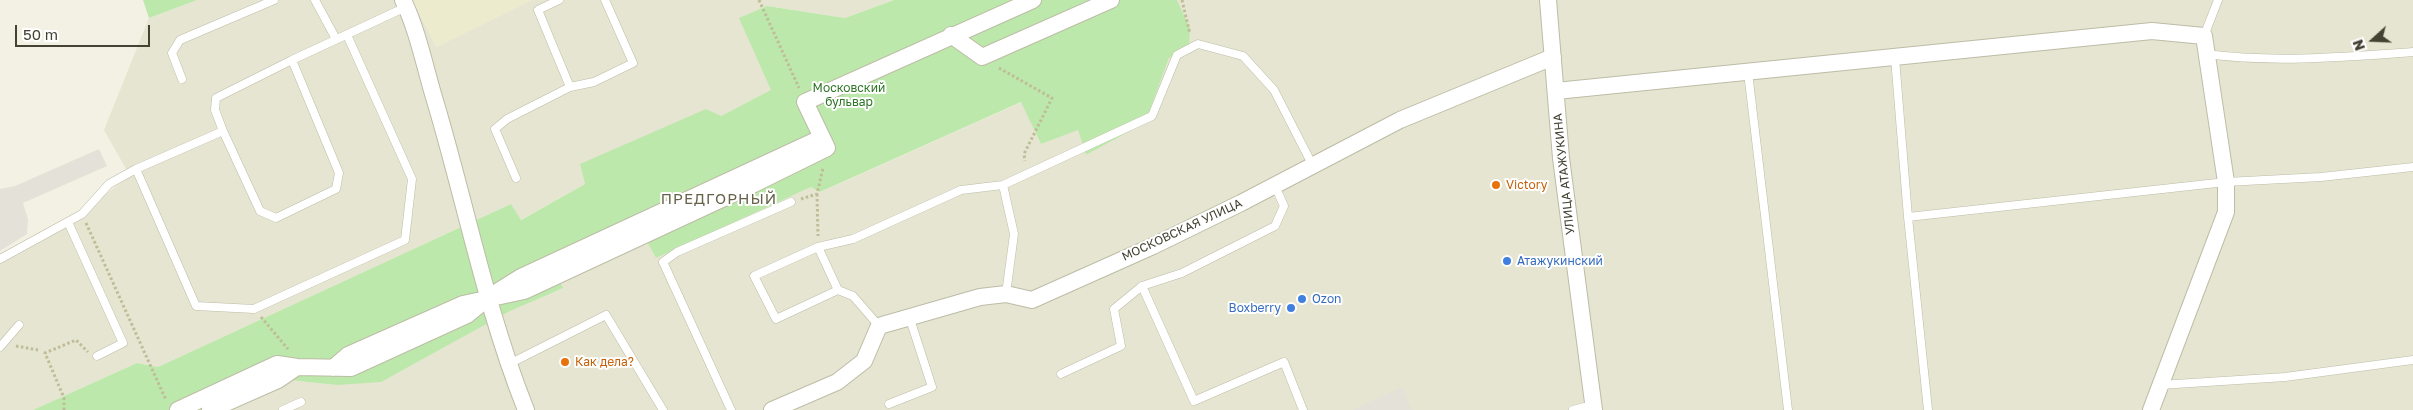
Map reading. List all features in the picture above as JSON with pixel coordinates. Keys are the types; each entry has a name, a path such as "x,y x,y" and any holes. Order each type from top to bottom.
{"street":[{"path":"172,406 207,406 278,380 303,367 333,368 348,355 408,335 463,304 489,297 521,277 601,248 750,179 824,143 805,102 951,35 1033,0"},
{"path":"951,35 982,57 1111,0"},
{"path":"1548,0 1553,57"},
{"path":"405,3 448,142 508,365 526,410"},
{"path":"1556,91 2152,31 2204,36 2226,182 2226,212 2151,410"},
{"name":"УЛИЦА АТАЖУКИНА","path":"1553,57 1561,158 1594,407"},
{"name":"МОСКОВСКАЯ УЛИЦА","path":"879,326 980,297 1006,294 1032,300 1153,246 1275,186 1400,120 1553,57"},
{"path":"772,410 837,382 864,361 879,326"}],"lane":[{"path":"182,79 172,53 180,40 274,0"},
{"path":"315,0 336,39"},
{"path":"558,0 538,10 570,87"},
{"path":"516,178 495,129 507,119 570,87 594,82 633,63 605,0"},
{"path":"2204,36 2218,0"},
{"path":"292,60 339,173 336,189 276,218 260,211 223,131 215,110 216,98 292,60 346,35 405,3"},
{"path":"136,169 196,306 254,309 405,240 412,180 346,35"},
{"path":"838,290 776,319 754,276 818,247 853,239 961,190 1003,185 1152,116 1177,55 1198,44 1243,56 1274,90 1313,166"},
{"path":"2206,54 2245,59 2315,59 2413,52"},
{"path":"1895,58 1908,217 1928,410"},
{"path":"1748,72 1788,410"},
{"path":"0,258 82,214 109,184 136,169 223,131"},
{"path":"1908,217 2226,182 2321,177 2413,167"},
{"path":"1003,185 1014,234 1006,294"},
{"path":"1061,374 1121,346 1114,309 1142,286 1182,272 1275,226 1284,206 1275,186"},
{"path":"730,410 663,262 676,252 791,202"},
{"path":"68,222 123,343 97,356"},
{"path":"818,247 838,290 853,296 879,326"},
{"path":"1142,286 1194,401 1284,362 1303,410"},
{"path":"508,365 606,315 663,410"},
{"path":"889,404 932,387 909,316"},
{"path":"2,347 19,325"},
{"path":"2160,385 2285,377 2413,360"},
{"path":"283,410 300,402"},
{"path":"1573,410 1594,407"}],"path":[{"path":"759,0 805,102"},
{"path":"1182,0 1193,47"},
{"path":"982,57 1052,98 1024,154 1027,174"},
{"path":"818,247 817,194 824,143"},
{"path":"791,202 817,194"},
{"path":"82,214 172,406"},
{"path":"254,309 303,367"},
{"path":"64,410 64,398 45,353 76,340 87,351 97,356"},
{"path":"2,347 14,346 38,350"}],"shaded area":[{"path":"197,0 400,0 416,7 436,47 532,0 894,0 845,18 767,6 740,18 772,90 721,116 580,164 585,184 520,220 511,204 158,367 137,363 33,410 0,410 0,259 68,222 130,176 104,130 149,18"},
{"path":"413,0 532,0 436,47"},
{"path":"1177,0 2413,0 2413,410 225,410 289,380 337,385 563,288 559,280 646,239 656,258 811,187 821,192 1022,102 1041,144 1078,129 1086,155 1145,123 1169,58 1190,28"},
{"path":"99,149 107,166 23,203 28,219 27,234 0,251 0,189 15,186"},
{"path":"1402,387 1412,410 1352,410"}],"green space":[{"path":"143,0 197,0 149,18"},
{"name":"Московский бульвар","path":"894,0 1177,0 1190,28 1189,46 1169,58 1145,123 1086,155 1078,130 1041,144 1021,102 820,192 811,187 656,258 646,240 559,280 563,288 508,312 381,382 337,385 289,380 225,410 33,410 137,363 158,367 511,204 521,220 585,184 580,164 706,109 721,116 771,90 739,18 767,6 845,18"}],"place":[{"name":"Victory","path":"1496,185"},
{"name":"Атажукинский","path":"1507,261"},
{"name":"Ozon","path":"1302,299"},
{"name":"Boxberry","path":"1291,308"},
{"name":"Как дела?","path":"565,362"}],"district":[{"name":"ПРЕДГОРНЫЙ","path":"719,199"}]}
